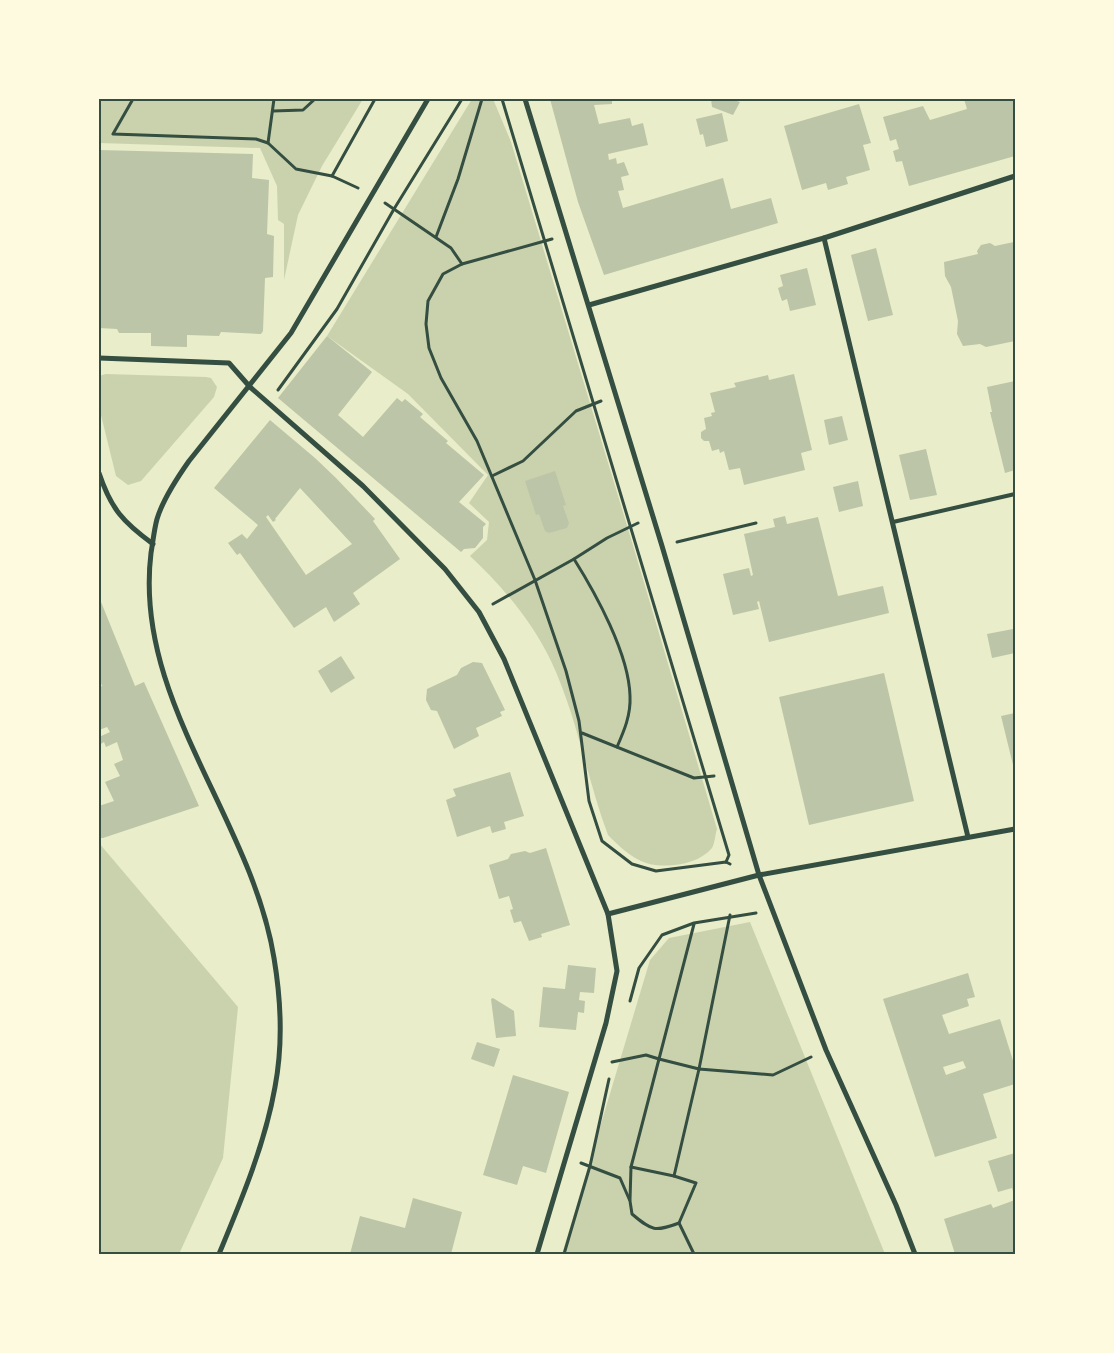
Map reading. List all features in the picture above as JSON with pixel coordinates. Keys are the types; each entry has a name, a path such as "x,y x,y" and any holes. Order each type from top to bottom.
{"street":[{"path":"219,1254 244,1194 276,1087 280,1023 278,990 274,957 253,881 165,680 156,649 148,580 152,544 157,519 178,477 291,333 428,99"},
{"path":"525,99 662,546 759,874 826,1050 896,1205 915,1254"},
{"path":"589,305 824,238 1015,176"},
{"path":"824,238 968,837"},
{"path":"99,358 229,363 250,387 363,486 445,569 478,612 504,659 608,914 616,971 597,1061 537,1254"},
{"path":"99,473 106,494 125,524 152,544"},
{"path":"608,914 759,874 1015,829"}],"lane":[{"path":"893,522 1015,494"}],"path":[{"path":"127,99 129,104"},
{"path":"133,99 113,134 256,139 268,143 296,170 332,176 372,194 451,248 462,264"},
{"path":"268,143 274,99"},
{"path":"273,111 303,110 316,99"},
{"path":"332,176 375,99"},
{"path":"268,402 337,309 394,209 462,99"},
{"path":"436,237 458,179 482,99"},
{"path":"502,99 546,241 632,526 730,855 726,862 656,871 632,864 602,841 589,801 582,732 566,671 535,580 477,441 441,378 429,348 426,324 428,300 443,274 462,264 546,241 567,234"},
{"path":"492,476 523,461 576,411 616,396"},
{"path":"478,612 574,559 607,538 652,517"},
{"path":"662,546 756,523"},
{"path":"574,559 607,619 622,657 630,696 627,725 617,748"},
{"path":"582,732 617,748 694,778 729,774"},
{"path":"628,1006 639,968 662,935 694,923 730,915 774,911"},
{"path":"674,1176 700,1069 730,915"},
{"path":"631,1167 674,1176 696,1183 679,1223 660,1230 645,1225 632,1214 630,1201 631,1167 694,923"},
{"path":"612,1062 646,1055 700,1069 773,1075 826,1050"},
{"path":"564,1254 590,1166 615,1053"},
{"path":"566,1157 620,1178 630,1201"},
{"path":"679,1223 694,1254"}],"green space":[{"path":"99,99 363,99 322,166 298,215 284,280 284,224 278,220 277,186 260,148 99,143"},
{"path":"472,99 493,99 511,142 717,829 712,848 706,854 690,862 663,866 646,863 630,855 608,835 575,725 551,661 535,632 515,605 470,556 487,540 489,522 469,503 488,475 408,394 327,336"},
{"path":"106,374 206,377 211,378 217,387 214,397 141,481 128,485 116,476 99,407 99,376"},
{"path":"99,843 238,1007 223,1158 179,1254 99,1254"},
{"path":"750,922 885,1254 562,1254 650,960 669,938"}],"building":[{"path":"550,99 612,99 612,104 594,105 599,124 630,118 632,126 643,123 648,145 608,154 609,160 616,158 617,164 624,162 629,175 621,177 624,190 618,191 623,208 723,178 731,209 771,198 778,223 604,275 578,202"},
{"path":"711,99 731,99 740,102 733,115 712,107"},
{"path":"964,99 1015,99 1015,156 909,186 902,161 896,162 893,151 899,149 896,139 890,141 883,117 923,106 930,120 967,109"},
{"path":"859,104 871,143 863,145 870,170 846,177 848,184 828,190 826,183 802,190 784,126"},
{"path":"722,113 728,141 706,147 703,134 700,135 696,119"},
{"path":"99,150 253,154 252,178 269,180 267,234 274,236 273,277 265,278 263,331 261,334 221,332 219,336 187,335 187,347 151,346 151,333 119,333 117,329 99,328"},
{"path":"1015,239 1015,341 986,347 980,344 963,346 957,334 958,321 951,287 945,276 944,262 978,254 977,251 981,245 990,243 995,246 1014,242"},
{"path":"876,248 893,315 868,321 851,255"},
{"path":"807,268 816,305 790,311 787,299 782,301 778,288 783,286 780,275"},
{"path":"327,336 372,372 338,415 363,437 397,398 402,402 405,399 423,414 420,417 448,441 446,443 484,475 459,502 486,524 483,527 483,538 475,548 464,549 461,552 278,398"},
{"path":"794,374 812,450 801,453 805,470 744,485 740,468 729,470 724,451 720,453 719,449 712,451 709,441 704,441 701,438 701,432 706,429 704,418 712,416 711,413 715,412 710,393 736,387 734,383 768,375 769,380"},
{"path":"1015,381 1015,470 1005,473 990,412 992,412 987,387"},
{"path":"842,416 848,440 829,445 824,420"},
{"path":"270,420 315,458 375,519 373,521 400,559 353,593 360,604 334,622 326,607 294,628 240,553 237,555 228,543 242,534 247,539 258,525 214,488","holes":["300,488 352,544 306,575 266,517 268,515 273,522 276,520"]},
{"path":"926,449 937,495 910,500 899,455"},
{"path":"555,471 566,505 563,506 569,523 567,528 549,533 545,531 539,514 536,515 525,481"},
{"path":"858,481 863,506 839,512 833,487"},
{"path":"785,516 787,524 818,517 838,596 883,586 889,613 769,642 759,601 757,602 759,609 733,615 723,574 749,568 751,576 753,575 744,534 775,527 773,519"},
{"path":"99,597 135,686 144,682 199,806 103,838 99,838 99,806 114,801 105,782 120,776 114,764 123,760 117,742 106,747 104,742 99,745 99,737 110,732 107,727 99,730 99,687 102,686 99,679"},
{"path":"1013,629 1015,653 992,658 987,634"},
{"path":"341,656 355,678 331,693 318,671"},
{"path":"473,662 482,663 505,710 500,712 502,716 476,728 479,736 454,749 437,711 431,710 426,700 427,689 457,675 461,668"},
{"path":"884,673 914,801 809,825 779,697"},
{"path":"1015,713 1015,773 1001,716"},
{"path":"510,772 524,816 504,822 506,829 492,833 490,826 457,837 446,800 456,796 453,789"},
{"path":"546,848 570,925 541,934 542,937 529,941 521,921 514,923 510,910 513,909 509,896 499,899 489,865 508,859 511,854 525,851 530,853"},
{"path":"568,965 596,968 594,993 580,992 579,1000 585,1001 584,1013 578,1012 576,1030 539,1027 543,987 565,989"},
{"path":"968,973 975,997 967,999 969,1006 942,1015 949,1034 1000,1019 1015,1067 1015,1084 983,1094 997,1138 935,1157 883,999","holes":["963,1061 966,1068 946,1075 943,1067"]},
{"path":"493,998 514,1011 516,1036 496,1038 491,999"},
{"path":"477,1042 500,1049 494,1067 471,1059"},
{"path":"513,1075 569,1092 546,1173 523,1166 517,1185 483,1175"},
{"path":"1015,1153 1015,1197 1012,1188 998,1192 988,1161"},
{"path":"413,1198 462,1212 451,1254 350,1254 360,1216 405,1228"},
{"path":"1015,1200 1015,1254 955,1254 944,1219 991,1204 993,1208"}]}
